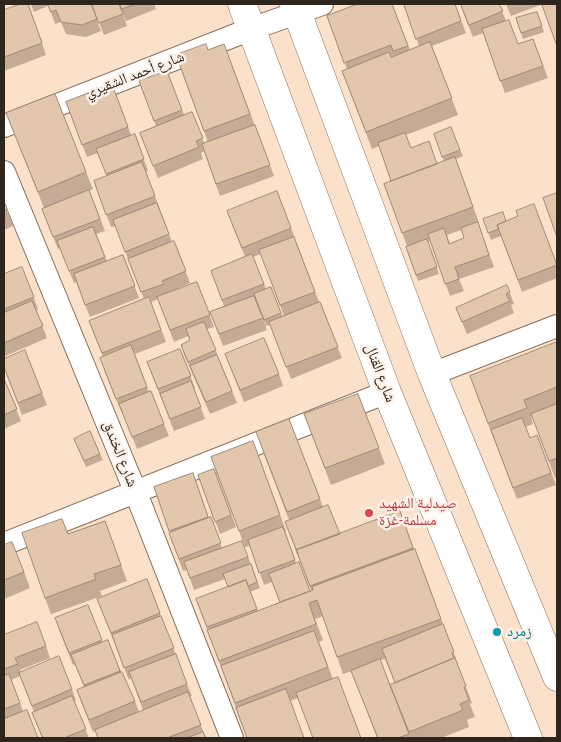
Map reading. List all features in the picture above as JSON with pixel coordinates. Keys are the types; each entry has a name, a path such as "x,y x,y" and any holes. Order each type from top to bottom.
{"main road":[{"name":"شارع القنال","path":"242,4 387,392 528,738"},
{"path":"304,7 432,374 557,677"}],"street":[{"name":"شارع أحمد الشقيري","path":"4,126 304,7"},
{"name":"شارع الخندق","path":"4,172 136,492 232,738"},
{"path":"432,374 557,326"},
{"path":"4,544 387,392"}],"building":[{"path":"21,4 28,4 42,43 4,57 4,10"},
{"path":"48,4 91,4 97,19 82,25 61,22 56,10 51,12"},
{"path":"92,4 119,4 123,14 99,23"},
{"path":"120,4 135,4 122,9"},
{"path":"358,4 392,4 408,46 393,51 391,45 344,63 327,16"},
{"path":"404,4 455,4 461,21 416,39"},
{"path":"461,4 499,4 503,11 469,25"},
{"path":"542,4 557,4 557,46"},
{"path":"537,12 542,26 521,33 516,18"},
{"path":"509,20 518,44 533,39 543,66 500,81 482,29"},
{"path":"430,42 452,98 366,132 342,71 389,52 391,57"},
{"path":"206,44 208,50 224,44 250,114 204,131 176,55"},
{"path":"167,71 182,110 154,121 139,81"},
{"path":"112,84 128,127 82,145 66,102"},
{"path":"55,94 86,172 38,192 6,113"},
{"path":"192,112 203,138 196,141 199,147 153,166 140,133"},
{"path":"255,125 270,165 216,184 202,144"},
{"path":"451,127 460,150 442,157 434,134"},
{"path":"405,133 411,148 429,141 437,164 391,181 378,143"},
{"path":"135,134 144,159 106,174 96,149"},
{"path":"455,157 473,207 402,233 384,184"},
{"path":"142,162 155,196 106,215 94,181"},
{"path":"89,190 100,219 53,237 42,209"},
{"path":"277,191 291,228 242,248 227,211"},
{"path":"557,193 557,237 543,198"},
{"path":"157,203 169,234 125,252 113,220"},
{"path":"534,204 557,265 518,280 497,225 518,216 516,211"},
{"path":"503,212 506,221 497,225 499,229 488,233 483,219"},
{"path":"478,222 489,255 455,267 459,279 445,284 428,234 444,228 449,244 464,238 461,228"},
{"path":"93,227 105,257 69,271 57,241"},
{"path":"294,237 315,292 280,305 259,250"},
{"path":"427,239 437,267 416,275 406,247"},
{"path":"174,241 186,271 162,281 164,284 141,292 128,259"},
{"path":"252,254 264,284 222,300 211,271"},
{"path":"123,255 135,286 85,305 74,274"},
{"path":"22,267 34,297 4,309 4,274"},
{"path":"197,282 210,315 170,330 157,297"},
{"path":"507,285 510,292 506,294 510,301 462,322 456,308"},
{"path":"271,287 281,313 264,320 254,294"},
{"path":"254,296 263,318 219,334 210,312"},
{"path":"149,297 161,330 102,353 89,321"},
{"path":"32,301 43,326 4,343 4,313"},
{"path":"320,302 338,347 286,367 269,322"},
{"path":"204,322 216,350 188,362 181,345 190,340 186,329"},
{"path":"264,338 279,374 240,390 225,354"},
{"path":"557,342 557,387 524,400 527,408 488,423 470,376"},
{"path":"131,345 147,387 116,399 100,358"},
{"path":"180,349 191,376 158,389 147,362"},
{"path":"25,350 42,393 18,403 4,367 4,359"},
{"path":"217,355 232,391 206,402 190,366"},
{"path":"4,379 17,409 4,415"},
{"path":"191,381 201,407 170,419 160,394"},
{"path":"151,391 164,424 132,437 119,404"},
{"path":"358,394 379,448 325,468 304,414"},
{"path":"557,404 557,458 549,461 531,414"},
{"path":"522,418 530,438 537,435 551,473 513,488 491,430"},
{"path":"289,419 320,499 287,512 256,432"},
{"path":"90,431 100,454 84,461 74,439"},
{"path":"253,441 280,515 239,531 211,457"},
{"path":"214,469 231,515 215,522 198,475"},
{"path":"193,473 208,517 169,531 154,487"},
{"path":"328,505 340,534 296,550 285,522"},
{"path":"400,511 413,548 310,586 296,550"},
{"path":"211,517 221,543 179,559 169,533"},
{"path":"62,519 68,534 105,521 121,565 94,574 96,579 45,598 22,533"},
{"path":"283,527 295,560 259,573 248,540"},
{"path":"242,541 248,557 190,578 184,562"},
{"path":"12,542 24,572 4,580 4,545"},
{"path":"415,549 441,619 337,657 317,600 309,603 316,624 219,661 207,630 313,590 312,587"},
{"path":"299,562 310,591 280,602 269,574"},
{"path":"251,564 257,582 248,586 246,580 228,587 223,574"},
{"path":"147,579 160,613 111,633 97,599"},
{"path":"246,580 257,609 207,627 196,599"},
{"path":"88,605 102,640 69,653 55,618"},
{"path":"161,616 174,648 124,668 112,635"},
{"path":"37,622 46,646 15,658 18,664 4,669 4,635"},
{"path":"443,624 454,652 452,653 454,658 395,683 382,649"},
{"path":"314,631 328,667 235,703 221,666"},
{"path":"108,640 120,671 84,685 71,655"},
{"path":"176,654 187,684 141,702 129,672"},
{"path":"59,656 72,689 32,706 19,673"},
{"path":"455,658 466,686 464,687 469,700 460,704 463,710 409,732 390,685"},
{"path":"380,659 409,734 398,738 378,738 351,671"},
{"path":"122,672 135,701 89,720 77,690"},
{"path":"9,674 20,703 4,709 4,676"},
{"path":"338,677 361,738 313,738 296,693"},
{"path":"286,689 304,738 247,738 236,708"},
{"path":"188,692 201,725 167,738 98,738 95,730"},
{"path":"72,696 86,729 64,738 43,738 32,713"},
{"path":"27,710 38,738 4,738 4,719"},
{"path":"203,732 206,738 187,738"}],"place":[{"name":"صيدلية الشهيد مسلمة-غزة","path":"369,513"},
{"name":"زمرد","path":"497,632"}]}
